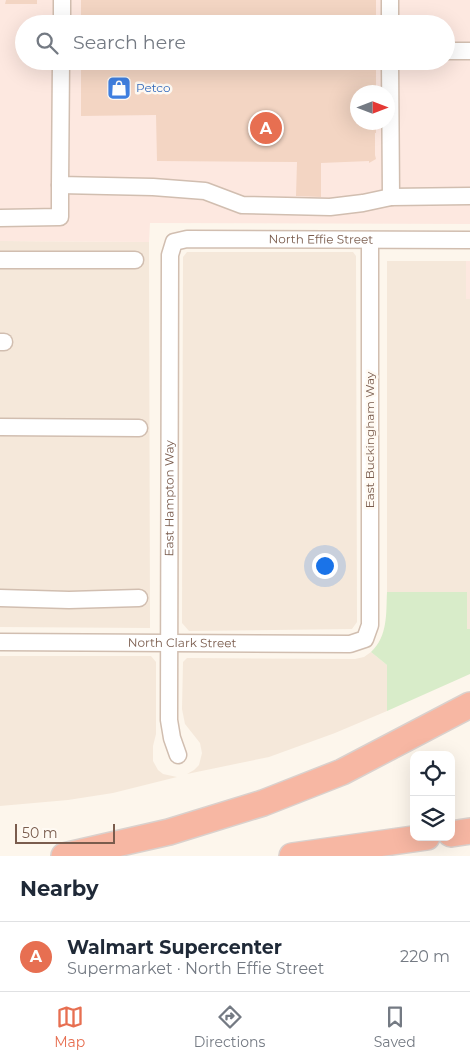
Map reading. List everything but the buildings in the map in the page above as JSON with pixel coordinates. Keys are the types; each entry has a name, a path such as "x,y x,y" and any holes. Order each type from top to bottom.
{"highway":[{"path":"64,856 169,832 263,803 342,772 470,705"},
{"path":"455,833 470,831"},
{"path":"292,856 410,839"}],"street":[{"path":"62,0 62,15"},
{"path":"390,0 390,15"},
{"path":"455,51 470,51"},
{"path":"0,218 60,217 61,70"},
{"path":"390,70 391,197"},
{"path":"60,186 153,187 205,191 242,205 330,207 363,204 391,197 470,196"},
{"name":"North Effie Street","path":"174,242 187,239 470,240"},
{"name":"East Buckingham Way","path":"365,639 370,625 370,240"},
{"name":"East Hampton Way","path":"174,242 170,255 169,720 172,738 178,755"},
{"path":"0,260 135,260"},
{"path":"0,427 139,428"},
{"path":"0,598 69,600 139,598"},
{"name":"North Clark Street","path":"0,642 350,644 365,639"}],"shaded area":[{"path":"0,0 470,0 470,224 150,223 149,242 0,241"},
{"path":"0,241 149,242 150,628 0,627"},
{"path":"187,252 353,252 356,256 357,622 352,629 189,631 182,623 183,257"},
{"path":"387,261 466,261 466,299 470,299 470,629 467,629 466,592 387,592"},
{"path":"466,261 470,261 470,299 466,299"},
{"path":"371,652 387,665 387,711 335,733 269,757 187,774 199,765 202,753 200,743 185,724 182,709 183,662 187,658 355,659 364,657"},
{"path":"0,656 151,656 156,662 156,734 153,746 153,761 158,770 163,774 177,777 113,793 68,800 0,806"}],"green space":[{"path":"387,592 467,592 467,629 470,629 470,674 387,711 387,665 371,652 377,646 383,632"}],"place":[{"name":"Petco","path":"119,88"},
{"name":"Walmart Supercenter","path":"266,128"}]}
